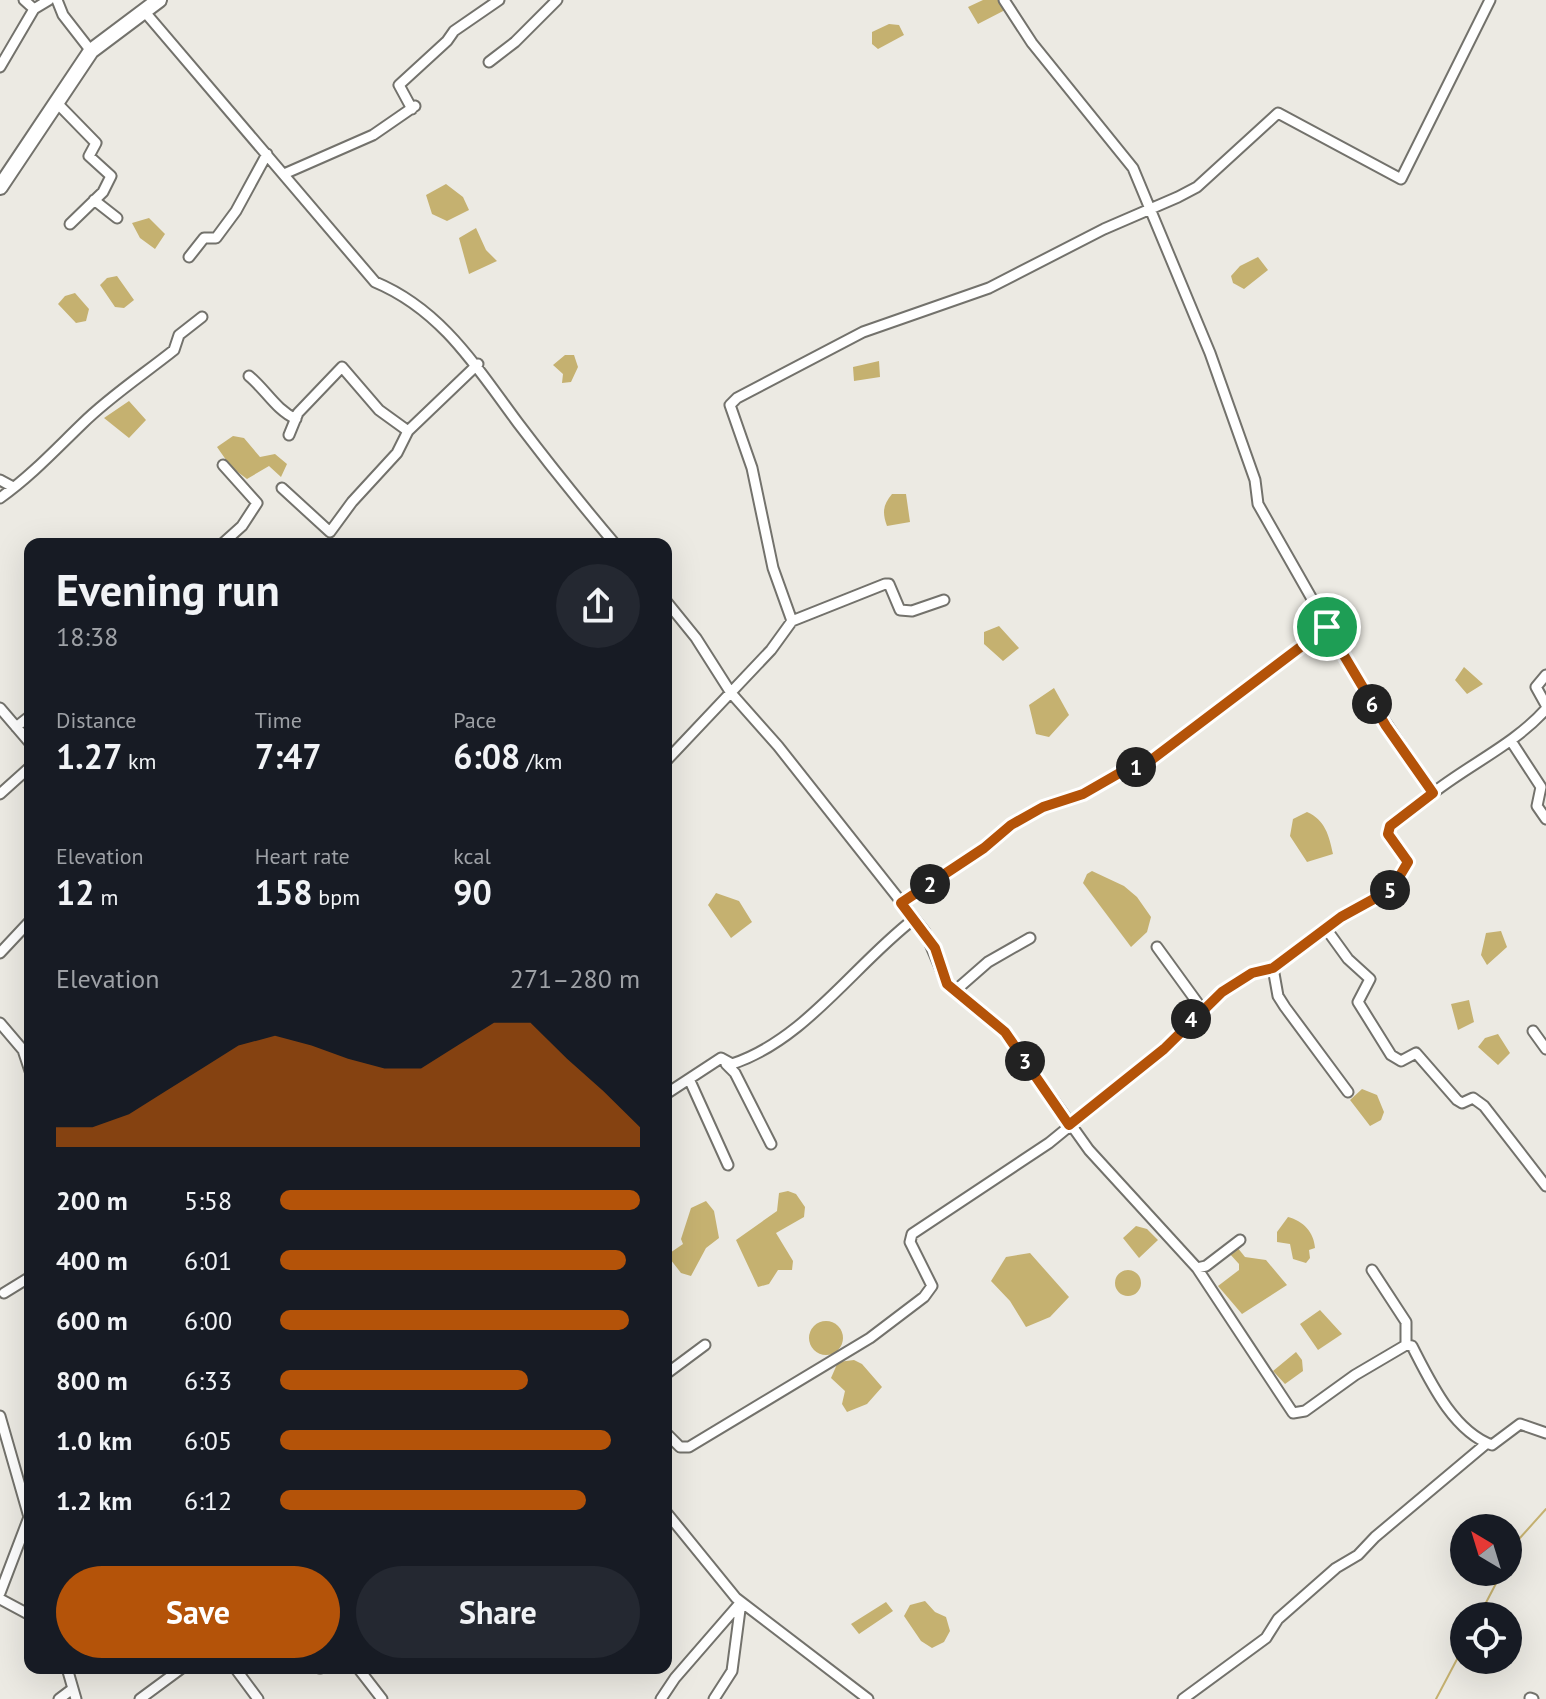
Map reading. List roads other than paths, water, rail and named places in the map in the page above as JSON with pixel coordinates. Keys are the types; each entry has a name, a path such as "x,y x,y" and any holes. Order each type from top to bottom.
{"main road":[{"path":"0,187 91,51 159,0"}],"street":[{"path":"24,0 34,9"},
{"path":"0,67 34,9 49,0"},
{"path":"57,0 63,15 91,51"},
{"path":"284,174 373,135 414,107 399,85 454,31 499,0"},
{"path":"489,62 515,42 557,0"},
{"path":"1004,0 1032,43 1133,168 1210,353 1255,480 1258,504 1386,726 1433,793"},
{"path":"792,621 773,568 752,468 730,405 766,382 863,332 989,288 1104,229 1151,211 1197,187 1278,113 1401,179 1490,0"},
{"path":"144,11 375,282 414,303 478,364 489,384 610,538"},
{"path":"56,102 96,143 89,156 111,176 94,200 70,224"},
{"path":"189,257 204,238 216,238 236,211 267,154"},
{"path":"94,200 117,218"},
{"path":"0,498 32,470 51,459 83,423 174,350 179,335 202,317"},
{"path":"282,488 330,532 352,502 397,453 408,431 478,364"},
{"path":"289,435 296,419 342,367 379,410 408,431"},
{"path":"249,376 263,387 282,413 296,419"},
{"path":"223,465 257,503 242,526 229,538"},
{"path":"0,480 13,487"},
{"path":"672,755 731,693 792,621 885,584 889,584 900,610 912,611 944,600"},
{"path":"672,608 696,638 731,693 778,746 914,919 935,948 947,984 1005,1032 1069,1125 1136,1205 1197,1268 1293,1413 1305,1411 1355,1375 1406,1345 1412,1346 1461,1425 1477,1439 1492,1445 1520,1424 1546,1433"},
{"path":"901,903 984,848 1011,825 1043,807 1083,794 1130,767 1142,767 1327,627"},
{"path":"672,1439 680,1447 689,1447 870,1338 924,1297 932,1286 910,1242 912,1234 1049,1143 1164,1049 1202,1009 1252,973 1273,968 1341,917 1392,889 1408,862 1388,834 1390,826 1467,766 1511,741 1546,707 1536,687 1546,675"},
{"path":"0,708 24,736"},
{"path":"16,727 24,721"},
{"path":"1511,741 1541,787 1537,806 1546,819"},
{"path":"0,794 24,772"},
{"path":"721,1058 732,1064 776,1040 808,1016 878,946 914,919"},
{"path":"0,953 24,927"},
{"path":"1327,930 1348,959 1370,979 1358,1002 1391,1055 1401,1061 1416,1053 1457,1100 1462,1103 1473,1098 1484,1106 1546,1186"},
{"path":"956,990 988,962 1030,938"},
{"path":"1157,947 1202,1009"},
{"path":"1273,968 1278,996 1348,1092"},
{"path":"0,1023 24,1053"},
{"path":"1533,1031 1546,1049"},
{"path":"721,1058 692,1074 690,1081 728,1165"},
{"path":"721,1058 735,1073 771,1144"},
{"path":"672,1091 690,1081"},
{"path":"1197,1268 1206,1266 1240,1240"},
{"path":"1372,1270 1406,1322 1406,1345"},
{"path":"4,1293 24,1281"},
{"path":"672,1370 705,1345"},
{"path":"0,1416 24,1500"},
{"path":"1183,1699 1266,1638 1278,1619 1336,1568 1358,1555 1375,1537 1487,1443"},
{"path":"672,1519 741,1602 868,1699"},
{"path":"0,1593 24,1530"},
{"path":"0,1599 24,1612"},
{"path":"661,1699 741,1602"},
{"path":"714,1699 732,1671 741,1602"},
{"path":"59,1699 73,1694 68,1674"},
{"path":"140,1699 174,1674"},
{"path":"239,1674 258,1699"},
{"path":"363,1674 382,1699"}],"waterway":[{"path":"1522,1536 1546,1509"},
{"path":"1486,1602 1495,1586"},
{"path":"1436,1699 1450,1672"}]}
